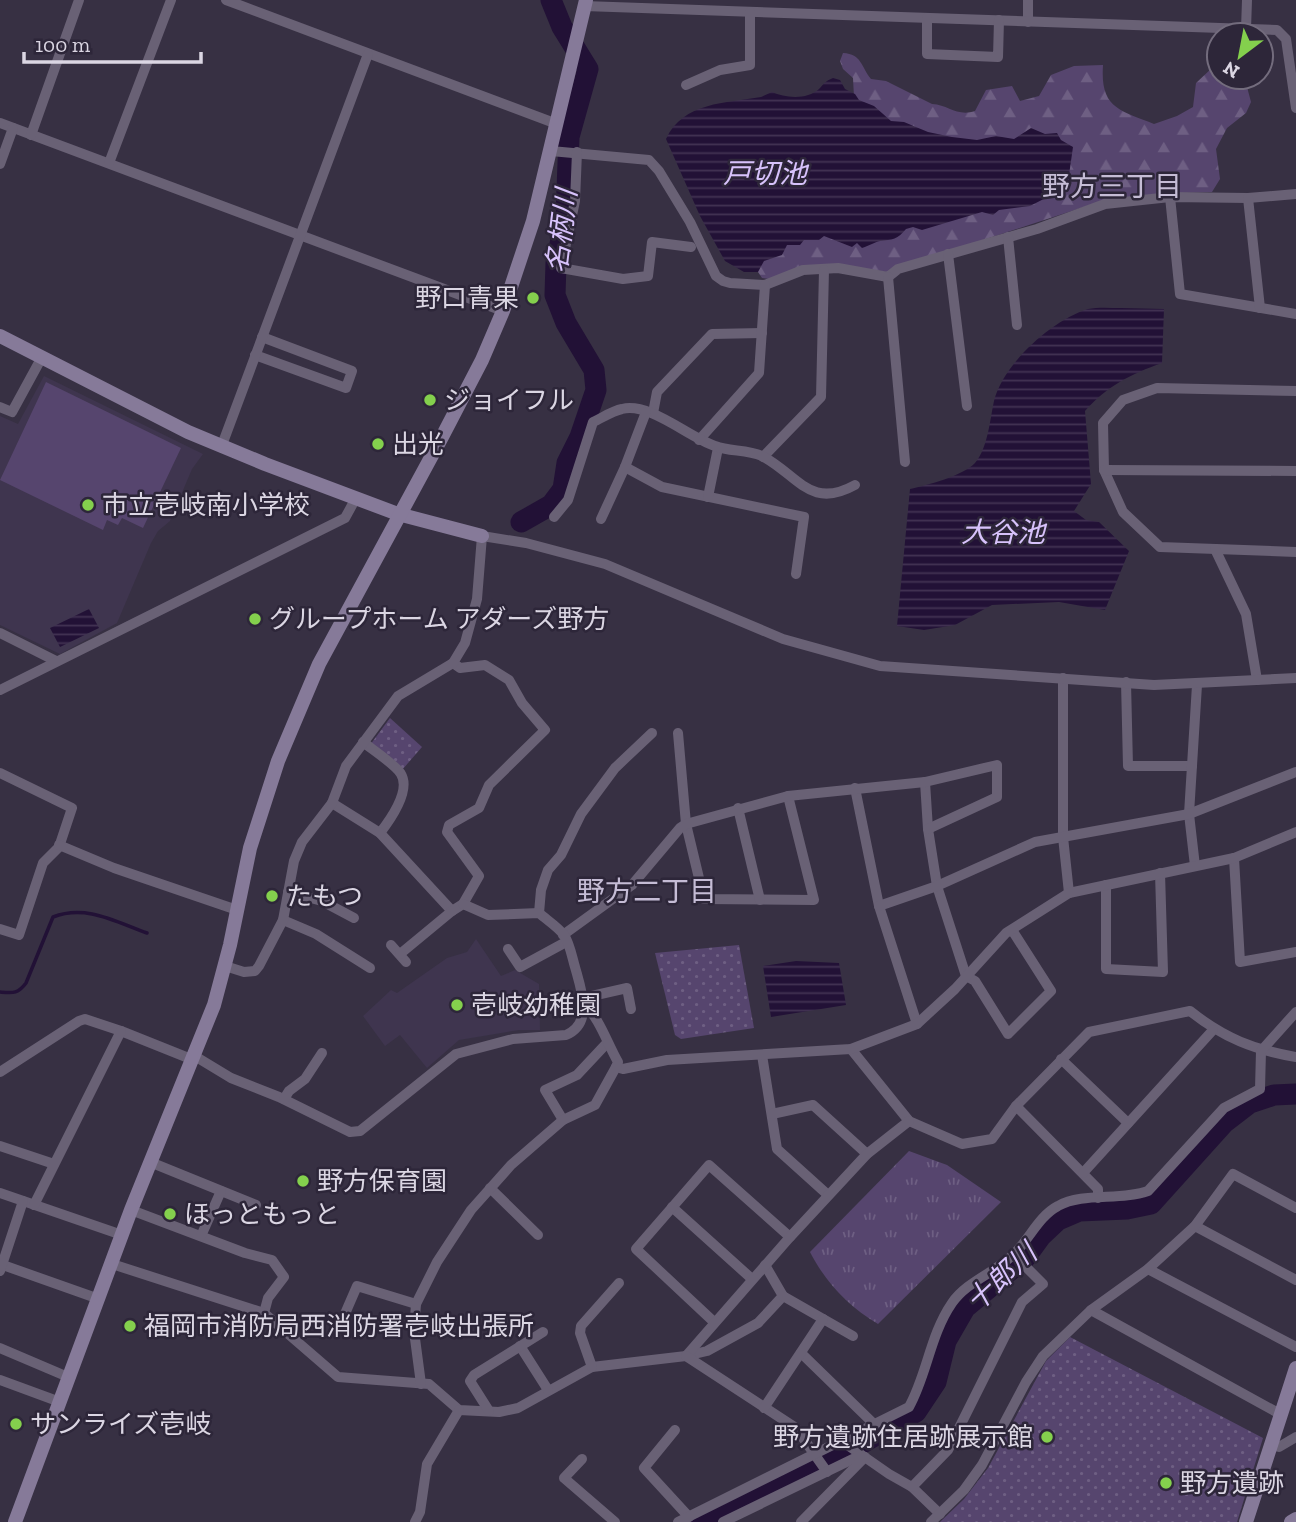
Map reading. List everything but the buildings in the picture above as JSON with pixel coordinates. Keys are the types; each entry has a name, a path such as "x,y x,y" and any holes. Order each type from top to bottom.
{"street":[{"path":"32,135 79,0"},
{"path":"109,163 171,0"},
{"path":"226,0 557,124"},
{"path":"806,14 807,0"},
{"path":"1028,0 1028,22"},
{"path":"1246,21 1247,0"},
{"path":"15,1522 131,1210 214,1005 250,848 278,761 319,664 482,360 503,311 557,152 557,124 585,3 750,12 1205,28"},
{"path":"686,85 720,70 750,65 750,12"},
{"path":"927,18 927,54 998,57 999,20"},
{"path":"1275,30 1291,38 1296,108"},
{"path":"222,445 368,54"},
{"path":"0,123 503,311"},
{"path":"0,164 13,128"},
{"path":"557,152 649,160 659,171 690,222 716,276 730,283 765,285 803,270 838,268 888,277 898,269 1008,237 1105,204 1170,197 1248,198 1296,194"},
{"path":"577,152 575,201 561,268 623,279 648,276 652,242 691,247"},
{"path":"1170,197 1180,294 1296,314"},
{"path":"1248,198 1260,308"},
{"path":"1008,237 1017,325"},
{"path":"948,254 967,406"},
{"path":"763,457 821,397 824,270"},
{"path":"888,277 905,462"},
{"path":"699,440 759,373 765,285"},
{"path":"601,519 657,393 712,334 762,333"},
{"path":"0,336 188,432 264,464 398,514 606,564 783,639 880,666 1154,685 1197,685 1296,678"},
{"path":"255,355 346,388 352,371 262,337"},
{"path":"0,407 12,412 42,357"},
{"path":"1296,391 1157,388 1123,400 1103,423 1104,470 1123,512 1160,547 1296,552"},
{"path":"554,517 568,500 578,461 593,422 624,408 650,412 699,440 719,448 749,451 763,457 816,495 839,493 855,485"},
{"path":"708,497 719,448"},
{"path":"625,467 662,487 804,517 796,574"},
{"path":"1104,470 1296,471"},
{"path":"0,690 345,518 356,498"},
{"path":"225,966 244,972 255,971 283,920 294,861 302,842 332,803 346,765 398,696 453,663 465,643 477,599 482,536"},
{"path":"1215,549 1246,614 1257,680"},
{"path":"0,633 56,661"},
{"path":"391,945 403,958 452,911 463,904 479,876 447,832 449,825 479,808 489,785 545,730 522,703 509,680 485,666 460,668 453,663"},
{"path":"1063,678 1063,837 1069,893"},
{"path":"1126,682 1128,766 1192,766"},
{"path":"1195,866 1189,814 1197,685"},
{"path":"539,913 541,890 548,870 561,855 581,814 615,768 653,733"},
{"path":"678,733 687,824 704,899 814,900 789,796"},
{"path":"363,742 401,773 405,788 393,816 380,833"},
{"path":"508,949 520,967 565,938 632,886 680,828 687,824 789,796 925,782 997,765 997,797 928,829"},
{"path":"879,906 937,886 1035,842 1189,814 1296,772"},
{"path":"0,773 72,808 59,845 43,863 19,935 0,929"},
{"path":"925,782 928,829 937,886 966,976 975,981 1008,1034 1051,991 1012,930"},
{"path":"855,788 879,906 917,1024"},
{"path":"332,803 380,833 452,911"},
{"path":"738,808 760,900"},
{"path":"616,1067 622,1069 667,1060 851,1049 917,1024 1012,930 1069,893 1234,858 1296,832"},
{"path":"59,845 114,868 237,910"},
{"path":"1234,858 1240,962 1296,952"},
{"path":"1106,885 1105,969 1163,972 1160,873"},
{"path":"288,892 322,901 354,918"},
{"path":"0,1072 79,1021 85,1020 192,1057 231,1078 284,1099 350,1132 360,1130 456,1054 513,1039 566,1035 574,1032 583,1014 584,1001 565,938 539,913 488,915 463,904"},
{"path":"283,920 316,934 370,968"},
{"path":"584,1001 627,988 631,1009"},
{"path":"421,1384 414,1331 416,1304 437,1262 471,1210 511,1165 563,1120 595,1105 616,1067 618,1062 593,1012 584,1001"},
{"path":"851,1049 909,1121 962,1144 992,1139 1016,1106 1089,1032 1190,1011 1213,1030 1261,1051 1296,1056"},
{"path":"675,1430 644,1468 684,1519 909,1407 919,1389 931,1346 953,1301 1014,1255 1041,1220 1059,1206 1074,1200 1135,1196 1148,1191 1224,1108 1260,1089 1261,1051 1296,1012"},
{"path":"1083,1173 1213,1030"},
{"path":"99,1299 1,1266 29,1203 54,1164 121,1031"},
{"path":"563,1120 545,1090 577,1075 607,1043"},
{"path":"284,1099 289,1091 305,1079 322,1053"},
{"path":"762,1055 777,1149 828,1195"},
{"path":"1061,1059 1128,1123"},
{"path":"772,1114 813,1105 867,1154"},
{"path":"1016,1106 1098,1189 1098,1198"},
{"path":"686,1356 828,1195 867,1154 909,1121"},
{"path":"0,1146 54,1164"},
{"path":"150,1162 256,1205"},
{"path":"714,1322 636,1249 709,1165 790,1237"},
{"path":"931,1522 964,1490 982,1465 1026,1382 1043,1356 1091,1310 1148,1269 1195,1226 1233,1174 1296,1208"},
{"path":"491,1188 538,1235"},
{"path":"201,1236 221,1191"},
{"path":"0,1193 122,1235"},
{"path":"672,1207 752,1279"},
{"path":"131,1210 272,1261 284,1277 268,1298 264,1314"},
{"path":"1195,1226 1296,1280"},
{"path":"912,1487 948,1450 1022,1302 1043,1284 1014,1255"},
{"path":"112,1264 264,1314 338,1377 429,1384 459,1410 518,1408 592,1367 707,1351 758,1323 783,1296"},
{"path":"765,1265 783,1296 853,1336"},
{"path":"1148,1269 1296,1347"},
{"path":"592,1367 580,1333 581,1326 619,1283"},
{"path":"344,1316 357,1286 416,1304"},
{"path":"1091,1310 1280,1413"},
{"path":"764,1408 823,1319"},
{"path":"489,1411 470,1381 474,1375 543,1332"},
{"path":"520,1346 548,1390"},
{"path":"0,1348 68,1377"},
{"path":"801,1353 874,1425"},
{"path":"686,1356 796,1428 827,1472"},
{"path":"1246,1522 1296,1368"},
{"path":"0,1380 60,1402"},
{"path":"415,1522 420,1512 427,1464 459,1410"},
{"path":"1271,1445 1279,1447 1296,1437"},
{"path":"843,1442 912,1487 940,1514"},
{"path":"723,1522 863,1456"},
{"path":"801,1522 863,1456"},
{"path":"582,1459 565,1478 615,1522"},
{"path":"1291,1522 1296,1519"}],"shaded area":[{"name":"市立壱岐南小学校","path":"44,376 203,454 192,469 170,521 158,531 151,543 117,623 60,654 0,625 0,416 18,424"},
{"name":"壱岐幼稚園","path":"476,939 501,976 515,970 539,984 540,1030 519,1030 459,1040 427,1068 400,1035 385,1046 363,1016 391,990 397,993 447,958 467,952"}],"green space":[{"path":"843,53 854,56 871,79 886,81 932,104 963,113 975,111 986,90 1012,86 1020,101 1039,96 1051,75 1074,66 1103,65 1105,90 1114,105 1154,124 1193,107 1196,83 1205,75 1205,91 1248,91 1251,102 1246,113 1227,128 1216,149 1220,179 1212,192 1102,201 886,272 843,265 762,278 756,269 757,262 779,246 1013,143 953,140 909,129 890,121 854,97 853,78 843,69 840,61"},
{"path":"46,382 181,448 143,528 122,518 118,525 107,520 103,530 0,480"},
{"path":"390,718 422,747 402,770 370,745"},
{"path":"739,945 754,1028 681,1039 675,1035 655,953"},
{"path":"909,1151 947,1165 1001,1202 878,1324 857,1310 839,1293 810,1252"},
{"path":"1070,1337 1263,1438 1237,1522 940,1522 964,1499 988,1468 1046,1361"}],"water":[{"name":"戸切池","path":"833,78 840,80 845,89 855,94 859,100 874,106 891,121 904,122 928,132 977,140 996,136 1014,139 1031,128 1045,134 1057,133 1061,140 1073,147 1069,175 1071,185 1030,206 999,210 993,215 982,212 922,230 913,227 894,238 862,248 857,243 852,247 824,236 819,240 804,240 800,245 787,245 782,255 764,261 758,272 744,272 725,261 700,216 666,139 683,118 707,106 761,97 772,92 789,97 808,95"},
{"name":"大谷池","path":"1088,309 1164,309 1162,363 1120,382 1102,394 1085,411 1091,484 1074,511 1086,520 1099,522 1129,551 1105,610 1059,602 992,605 955,625 924,630 897,626 910,489 953,476 975,463 986,442 999,387 1018,359 1059,323"},
{"path":"89,609 99,628 60,647 50,628"},
{"path":"796,961 839,963 846,1005 771,1017 763,966"}],"waterway":[{"name":"名柄川","path":"521,522 551,505 563,489 567,463 580,437 596,390 594,370 566,323 555,295 556,263 566,216 569,137 588,69 562,27 551,0"},
{"path":"0,992 15,992 26,983 53,917 77,912 89,913 147,933"},
{"name":"十郎川","path":"700,1522 842,1455 916,1412 936,1382 946,1341 965,1308 1025,1258 1041,1236 1058,1220 1079,1211 1127,1209 1151,1204 1224,1123 1250,1103 1274,1095 1296,1094"}],"place":[{"name":"野口青果","path":"533,298"},
{"name":"ジョイフル","path":"430,400"},
{"name":"出光","path":"378,444"},
{"name":"市立壱岐南小学校","path":"88,505"},
{"name":"グループホーム アダーズ野方","path":"255,619"},
{"name":"たもつ","path":"272,896"},
{"name":"壱岐幼稚園","path":"457,1005"},
{"name":"野方保育園","path":"303,1181"},
{"name":"ほっともっと","path":"170,1214"},
{"name":"福岡市消防局西消防署壱岐出張所","path":"130,1326"},
{"name":"サンライズ壱岐","path":"16,1424"},
{"name":"野方遺跡住居跡展示館","path":"1047,1437"},
{"name":"野方遺跡","path":"1166,1483"}],"district":[{"name":"野方三丁目","path":"1112,186"},
{"name":"野方二丁目","path":"647,891"}]}
